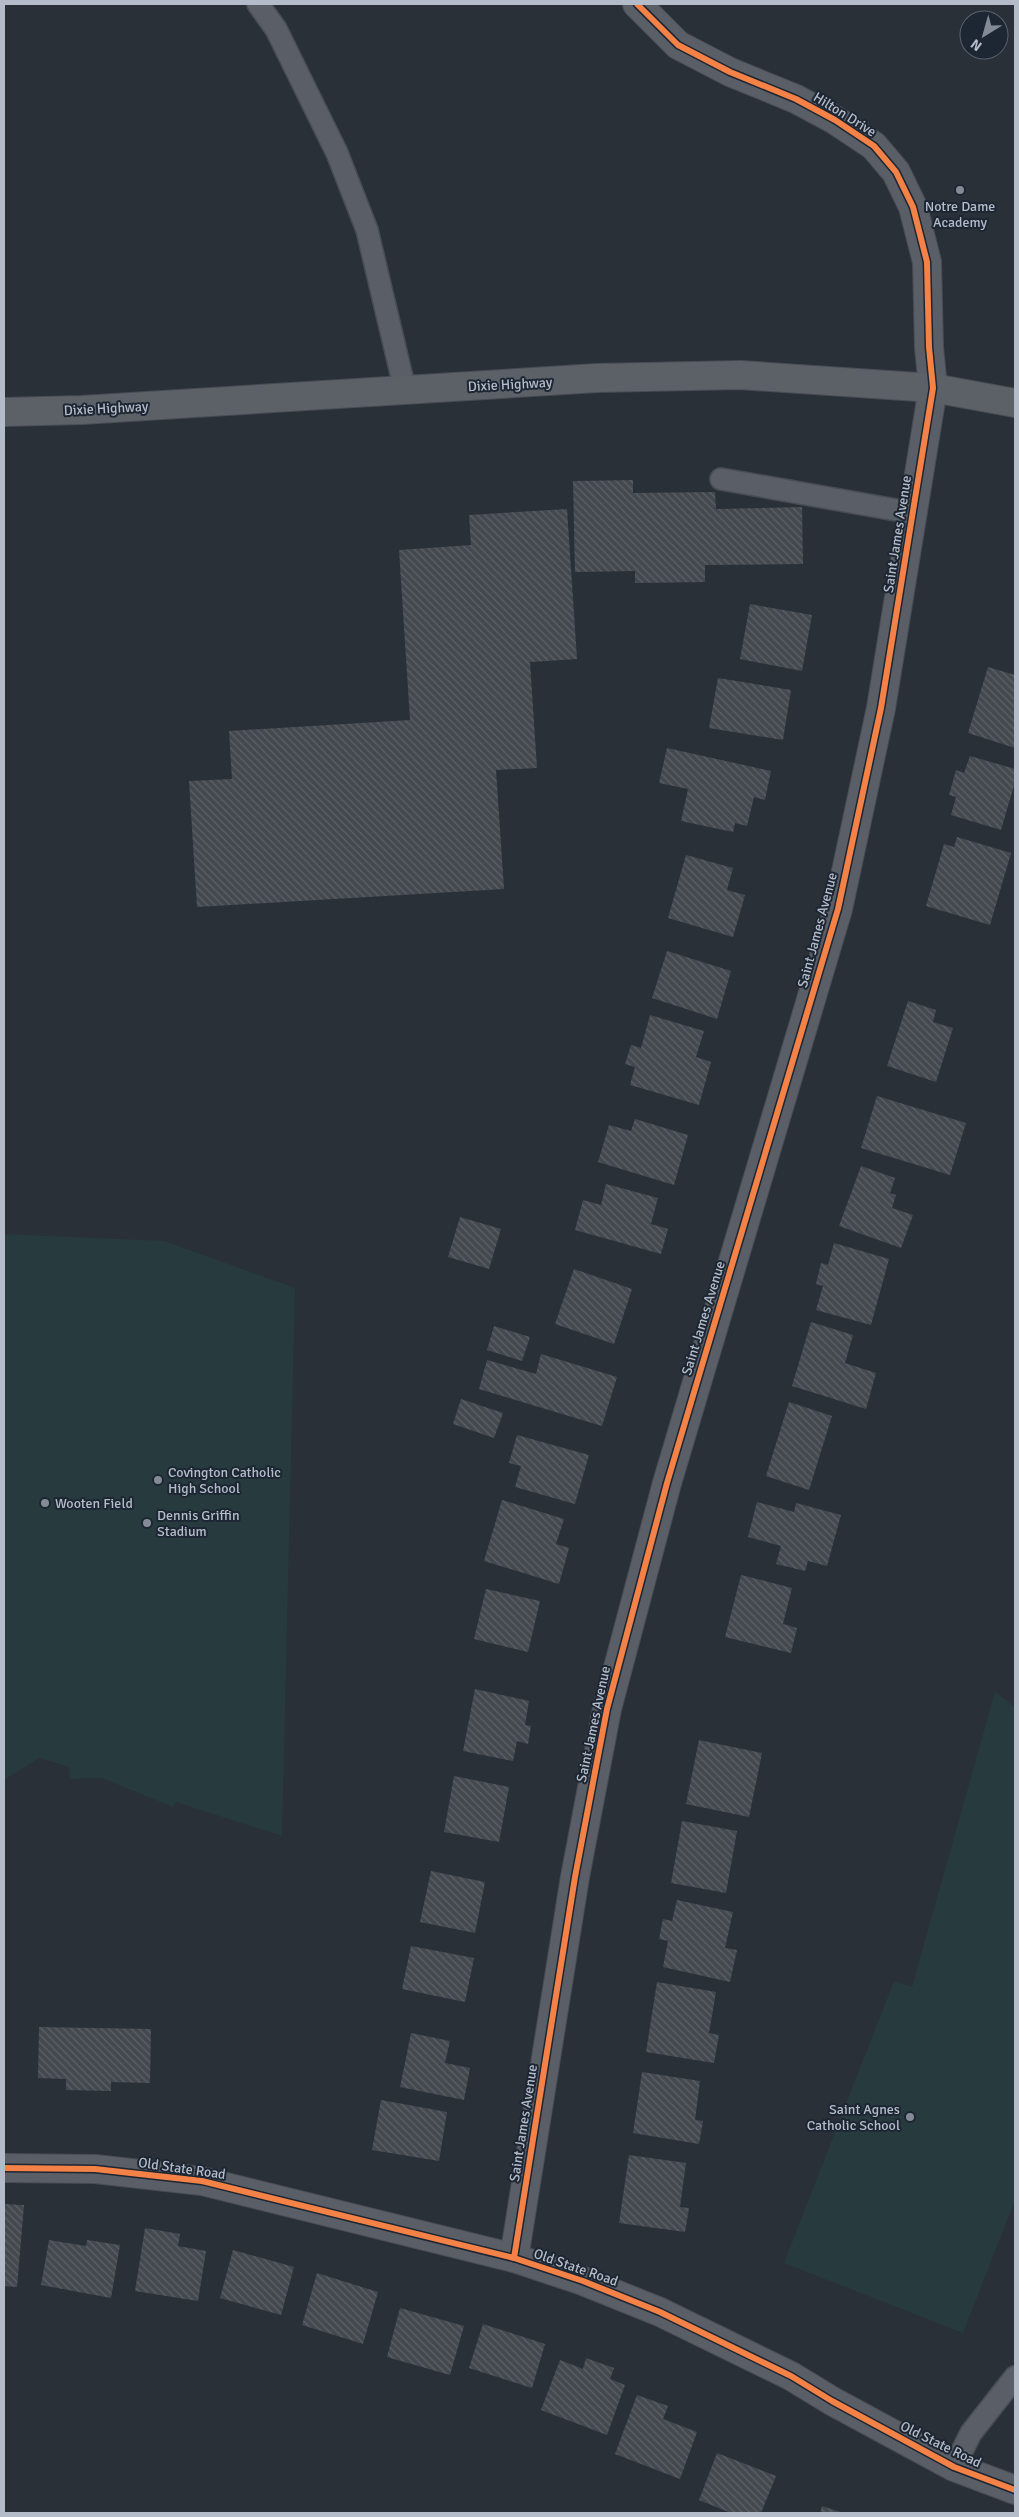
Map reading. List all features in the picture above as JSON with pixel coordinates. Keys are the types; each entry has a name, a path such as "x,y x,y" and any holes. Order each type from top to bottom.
{"main road":[{"name":"Dixie Highway","path":"4,412 82,410 597,378 740,375 933,388 1015,403"}],"street":[{"name":"Hilton Drive","path":"636,4 678,45 730,72 796,99 835,120 874,146 896,172 913,207 927,262 933,388"},
{"name":"Saint James Avenue","path":"514,2258 575,1877 607,1708 667,1483 838,909 881,708 933,388"},
{"name":"Old State Road","path":"4,2168 96,2169 202,2181 514,2258 584,2281 660,2312 791,2376 832,2401 954,2467 1015,2490"}],"lane":[{"path":"258,4 276,29 338,153 364,221 405,390"},
{"path":"721,479 913,513"},
{"path":"954,2467 971,2433 1015,2377"}],"green space":[{"name":"Dennis Griffin Stadium","path":"4,1234 164,1241 295,1288 282,1836 176,1802 173,1807 102,1778 70,1779 69,1767 39,1758 4,1780"},
{"path":"995,1692 1015,1707 1015,2200 963,2333 784,2263 894,1981 912,1987"}],"building":[{"path":"633,480 633,493 715,492 716,509 802,507 803,564 705,565 705,582 635,583 635,571 575,572 573,481"},
{"path":"567,509 577,659 530,662 537,768 496,770 504,889 197,907 189,781 232,779 229,731 410,720 399,550 471,545 469,515"},
{"path":"750,604 812,615 802,671 740,659"},
{"path":"988,667 1015,675 1015,748 968,733"},
{"path":"718,678 791,690 783,740 709,728"},
{"path":"667,748 771,771 765,800 754,797 747,826 735,823 733,832 681,821 688,789 659,783"},
{"path":"970,756 1015,769 1015,782 1001,830 951,815 956,797 949,795 956,770 964,773"},
{"path":"957,837 1011,853 990,925 926,906 944,844 954,847"},
{"path":"686,855 733,868 727,890 745,895 733,937 668,918"},
{"path":"667,951 731,971 717,1019 652,998"},
{"path":"908,1001 936,1010 933,1022 953,1028 936,1082 887,1066"},
{"path":"650,1015 704,1031 696,1057 711,1062 699,1105 630,1085 635,1067 625,1064 631,1045 641,1048"},
{"path":"877,1096 966,1123 950,1175 861,1148"},
{"path":"635,1119 688,1135 674,1185 598,1162 609,1125 631,1131"},
{"path":"861,1166 895,1178 890,1193 896,1195 892,1208 913,1215 901,1248 839,1226"},
{"path":"606,1184 658,1198 651,1224 668,1229 661,1254 575,1230 583,1200 601,1205"},
{"path":"460,1217 501,1229 489,1269 448,1257"},
{"path":"834,1243 889,1259 871,1325 816,1310 823,1286 816,1284 821,1263 828,1265"},
{"path":"574,1269 632,1289 614,1344 555,1324"},
{"path":"811,1322 853,1335 845,1363 876,1373 866,1409 792,1386"},
{"path":"494,1326 530,1337 522,1361 487,1350"},
{"path":"541,1354 617,1377 602,1426 479,1389 487,1360 536,1374"},
{"path":"461,1399 503,1413 494,1438 453,1424"},
{"path":"789,1402 832,1416 809,1490 766,1476"},
{"path":"517,1435 589,1455 575,1504 515,1487 521,1466 509,1463"},
{"path":"502,1500 564,1519 556,1544 569,1548 559,1584 484,1561"},
{"path":"757,1502 794,1512 796,1503 841,1515 827,1566 808,1561 805,1571 776,1564 781,1546 748,1537"},
{"path":"741,1575 792,1588 783,1624 797,1628 791,1653 725,1637"},
{"path":"486,1589 540,1601 528,1652 474,1639"},
{"path":"475,1689 529,1701 525,1725 531,1726 528,1744 517,1741 513,1761 463,1751"},
{"path":"699,1740 762,1753 749,1817 686,1804"},
{"path":"454,1776 509,1787 499,1842 444,1832"},
{"path":"682,1821 737,1831 726,1893 671,1883"},
{"path":"431,1871 485,1882 475,1933 420,1922"},
{"path":"677,1900 733,1912 725,1948 737,1950 730,1982 663,1967 668,1941 659,1939 663,1919 672,1921"},
{"path":"411,1946 474,1958 465,2002 402,1989"},
{"path":"657,1982 716,1992 709,2033 719,2035 714,2063 646,2052"},
{"path":"39,2027 151,2029 150,2083 111,2082 111,2091 66,2090 66,2079 38,2078"},
{"path":"411,2033 450,2041 445,2063 470,2068 464,2100 400,2087"},
{"path":"642,2072 700,2081 695,2120 703,2121 699,2144 633,2133"},
{"path":"381,2100 447,2112 439,2161 372,2150"},
{"path":"629,2155 686,2163 680,2207 689,2208 685,2232 619,2223"},
{"path":"4,2204 24,2205 17,2287 4,2286"},
{"path":"145,2228 180,2234 178,2246 206,2251 198,2301 135,2291"},
{"path":"49,2240 86,2246 87,2240 120,2245 111,2298 41,2285"},
{"path":"233,2250 294,2267 281,2315 220,2298"},
{"path":"317,2273 378,2292 363,2344 302,2325"},
{"path":"400,2308 464,2326 450,2375 387,2357"},
{"path":"483,2324 545,2344 532,2388 469,2368"},
{"path":"586,2358 614,2368 610,2379 625,2385 607,2435 541,2410 560,2360 583,2369"},
{"path":"637,2395 668,2406 663,2419 697,2432 680,2479 615,2454"},
{"path":"717,2453 776,2476 761,2513 731,2513 699,2500"},
{"path":"822,2506 843,2513 820,2513"}],"cycle path":[{"path":"514,2258 575,1877 607,1709 667,1483 838,909 881,708 933,388 929,347 927,262 913,207 896,172 874,146 835,120 796,99 730,72 678,45 637,4"},
{"path":"4,2168 95,2169 202,2181 514,2258 583,2281 660,2312 791,2376 832,2401 954,2467 1015,2490"}],"place":[{"name":"Notre Dame Academy","path":"960,190"},
{"name":"Covington Catholic High School","path":"158,1480"},
{"name":"Wooten Field","path":"45,1503"},
{"name":"Dennis Griffin Stadium","path":"147,1523"},
{"name":"Saint Agnes Catholic School","path":"910,2117"}]}
